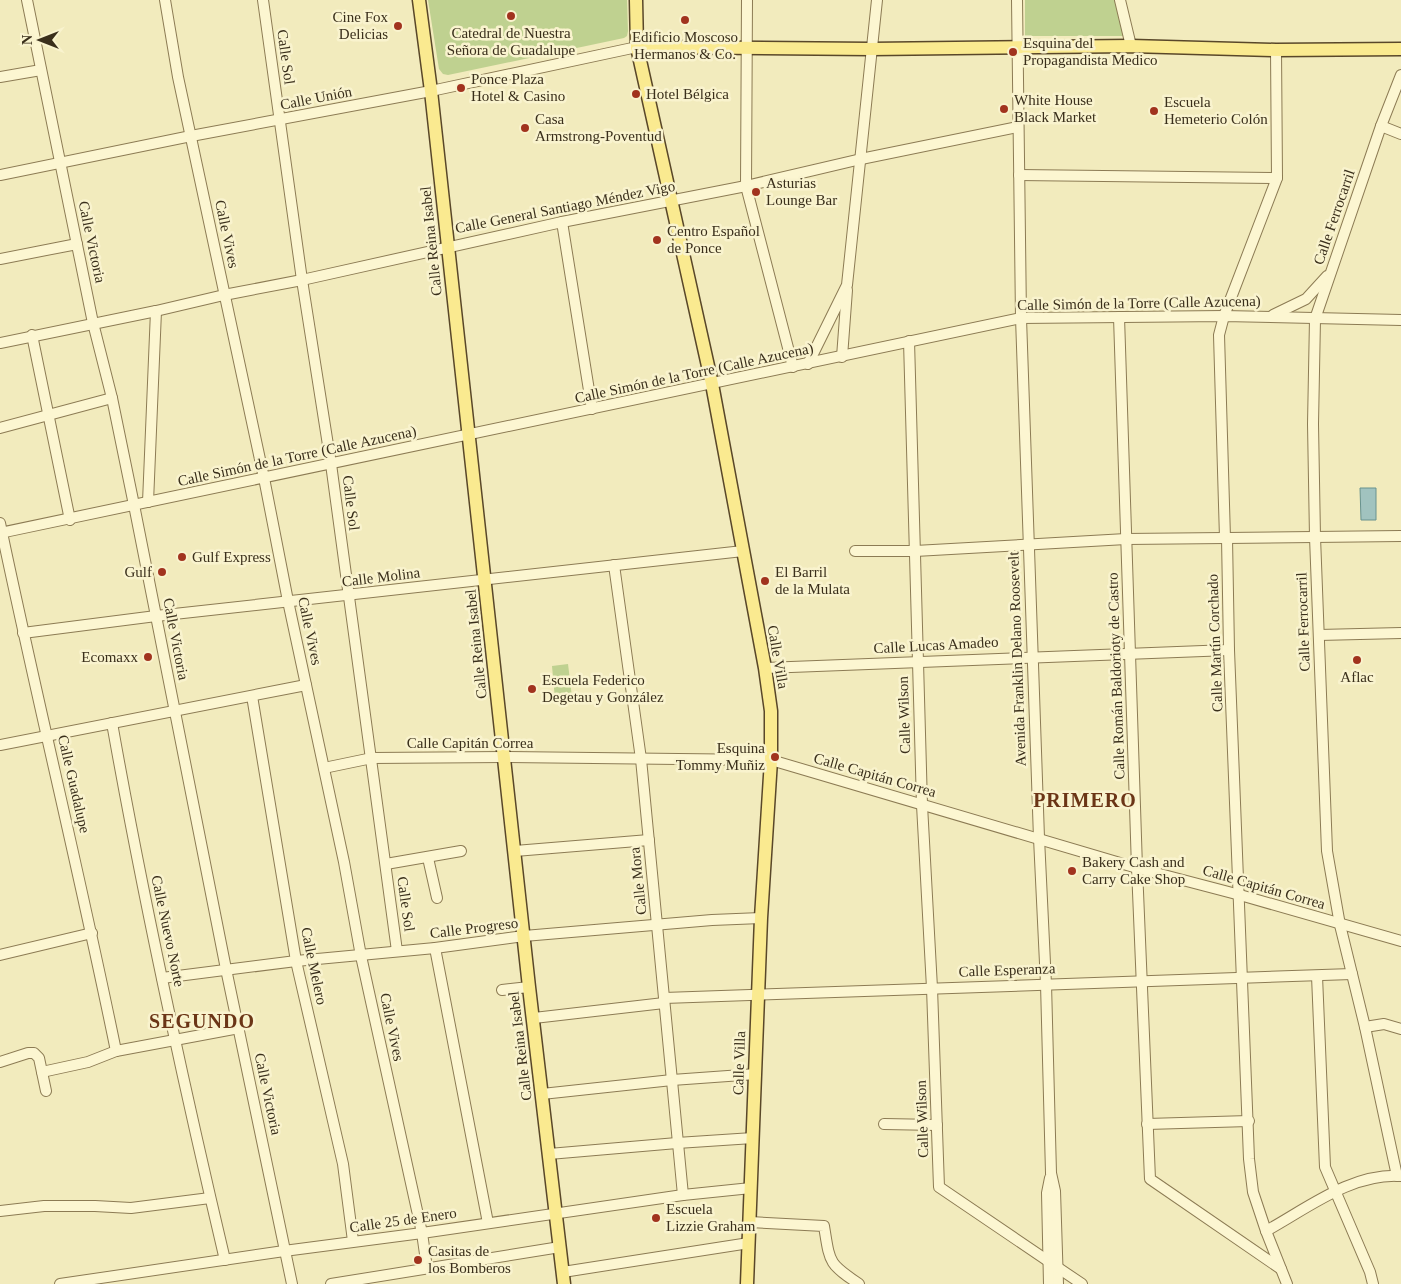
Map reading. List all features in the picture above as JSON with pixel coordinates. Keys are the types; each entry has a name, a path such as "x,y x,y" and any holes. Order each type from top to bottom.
{"main road":[{"name":"Calle Reina Isabel","path":"419,0 431,91 529,987 564,1278"},
{"name":"Calle Villa","path":"636,0 637,47 712,384 765,668 771,711 771,760 757,995 756,1074 747,1284"},
{"path":"637,47 871,49 1131,46 1276,50 1401,49"}],"street":[{"name":"Calle Victoria","path":"27,0 93,323 112,398 226,969 292,1284"},
{"name":"Calle Vives","path":"165,0 191,136 344,862 361,956 422,1233 427,1268"},
{"name":"Calle Sol","path":"263,0 302,280 331,464 397,951"},
{"path":"747,0 745,48 746,186 793,367"},
{"path":"842,357 847,285 877,0"},
{"name":"Avenida Franklin Delano Roosevelt","path":"1017,0 1021,318 1032,656 1046,984 1051,1172 1047,1193 1053,1265 1058,1284"},
{"path":"1120,0 1131,46"},
{"name":"Calle Unión","path":"0,175 81,157 431,91 637,47"},
{"path":"1019,175 1277,178 1276,50"},
{"path":"0,77 41,70"},
{"name":"Calle Ferrocarril","path":"1399,1176 1340,925 1326,851 1314,537 1313,424 1315,319 1381,126 1401,75"},
{"path":"1381,126 1401,134"},
{"name":"Calle General Santiago Méndez Vigo","path":"0,343 156,311 224,294 302,280 448,246 746,186 861,159 1018,127"},
{"name":"Calle Martín Corchado","path":"1277,178 1224,316 1219,335 1229,650 1250,1159 1253,1192 1287,1284"},
{"path":"562,222 592,409"},
{"path":"0,260 77,244"},
{"path":"1269,316 1306,299 1330,271"},
{"path":"808,364 847,285"},
{"path":"148,502 156,311"},
{"name":"Calle Simón de la Torre (Calle Azucena)","path":"1,530 70,520 1021,318 1269,316 1315,319 1401,320"},
{"name":"Calle Román Baldorioty de Castro","path":"1119,317 1137,868 1150,1179 1281,1270"},
{"path":"32,335 70,520"},
{"name":"Calle Wilson","path":"910,341 922,805 932,988 939,1187 1053,1265"},
{"path":"0,428 112,398"},
{"name":"Calle Guadalupe","path":"1,530 92,933 116,1052"},
{"path":"855,551 915,551 1126,539 1401,536"},
{"name":"Calle Molina","path":"23,633 156,616 743,551"},
{"name":"Calle Mora","path":"614,565 641,759 682,1195"},
{"path":"1319,635 1401,633"},
{"name":"Calle Lucas Amadeo","path":"765,668 1032,656 1229,650"},
{"path":"0,745 306,685"},
{"name":"Calle Melero","path":"252,696 296,961 342,1164 353,1241"},
{"name":"Calle Nuevo Norte","path":"112,723 129,819 175,1040 225,1260"},
{"name":"Calle Capitán Correa","path":"324,768 372,758 504,757 771,760 1137,868 1240,895 1401,942"},
{"path":"515,851 648,840"},
{"path":"386,864 461,851"},
{"path":"428,858 437,898"},
{"name":"Calle Progreso","path":"162,978 296,961 435,948 524,936 712,920 761,918"},
{"path":"0,955 92,933"},
{"path":"435,948 488,1223"},
{"name":"Calle Esperanza","path":"534,1018 664,1001 757,995 1352,974"},
{"path":"1317,976 1325,1167 1370,1272 1373,1284"},
{"path":"502,990 529,987"},
{"path":"1365,1027 1384,1024 1401,1029"},
{"path":"42,1072 88,1062 116,1052 239,1028"},
{"path":"0,1062 34,1052 39,1058 46,1092"},
{"path":"542,1094 672,1080 756,1074"},
{"path":"1148,1124 1249,1121"},
{"path":"884,1124 937,1125"},
{"path":"549,1154 753,1138"},
{"path":"1266,1231 1334,1191 1371,1177 1399,1176"},
{"name":"Calle 25 de Enero","path":"60,1284 682,1195 751,1188"},
{"path":"0,1211 44,1206 131,1208 210,1198"},
{"path":"750,1222 824,1226 829,1258 836,1269 859,1284"},
{"path":"564,1278 749,1243"},
{"path":"331,1284 560,1247"},
{"path":"1053,1265 1082,1284"},
{"name":"Avenida Franklin Delano Roosevelt","path":"1049,1284 1053,1265"}],"green space":[{"path":"428,0 627,0 628,31 627,36 624,38 448,75 443,74 439,69"},
{"path":"1025,0 1116,0 1124,36 1025,36"},
{"path":"568,664 572,697 555,699 552,666"}],"water":[{"path":"1360,488 1376,488 1376,520 1361,520"}],"place":[{"name":"Catedral de Nuestra Señora de Guadalupe","path":"511,16"},
{"name":"Edificio Moscoso Hermanos & Co.","path":"685,20"},
{"name":"Cine Fox Delicias","path":"398,26"},
{"name":"Esquina del Propagandista Medico","path":"1013,52"},
{"name":"Ponce Plaza Hotel & Casino","path":"461,88"},
{"name":"Hotel Bélgica","path":"636,94"},
{"name":"White House Black Market","path":"1004,109"},
{"name":"Escuela Hemeterio Colón","path":"1154,111"},
{"name":"Casa Armstrong-Poventud","path":"525,128"},
{"name":"Asturias Lounge Bar","path":"756,192"},
{"name":"Centro Español de Ponce","path":"657,240"},
{"name":"Gulf Express","path":"182,557"},
{"name":"Gulf","path":"162,572"},
{"name":"El Barril de la Mulata","path":"765,581"},
{"name":"Ecomaxx","path":"148,657"},
{"name":"Aflac","path":"1357,660"},
{"name":"Escuela Federico Degetau y González","path":"532,689"},
{"name":"Esquina Tommy Muñiz","path":"775,757"},
{"name":"Bakery Cash and Carry Cake Shop","path":"1072,871"},
{"name":"Escuela Lizzie Graham","path":"656,1218"},
{"name":"Casitas de los Bomberos","path":"418,1260"}],"district":[{"name":"PRIMERO","path":"1085,800"},
{"name":"SEGUNDO","path":"202,1021"}]}
